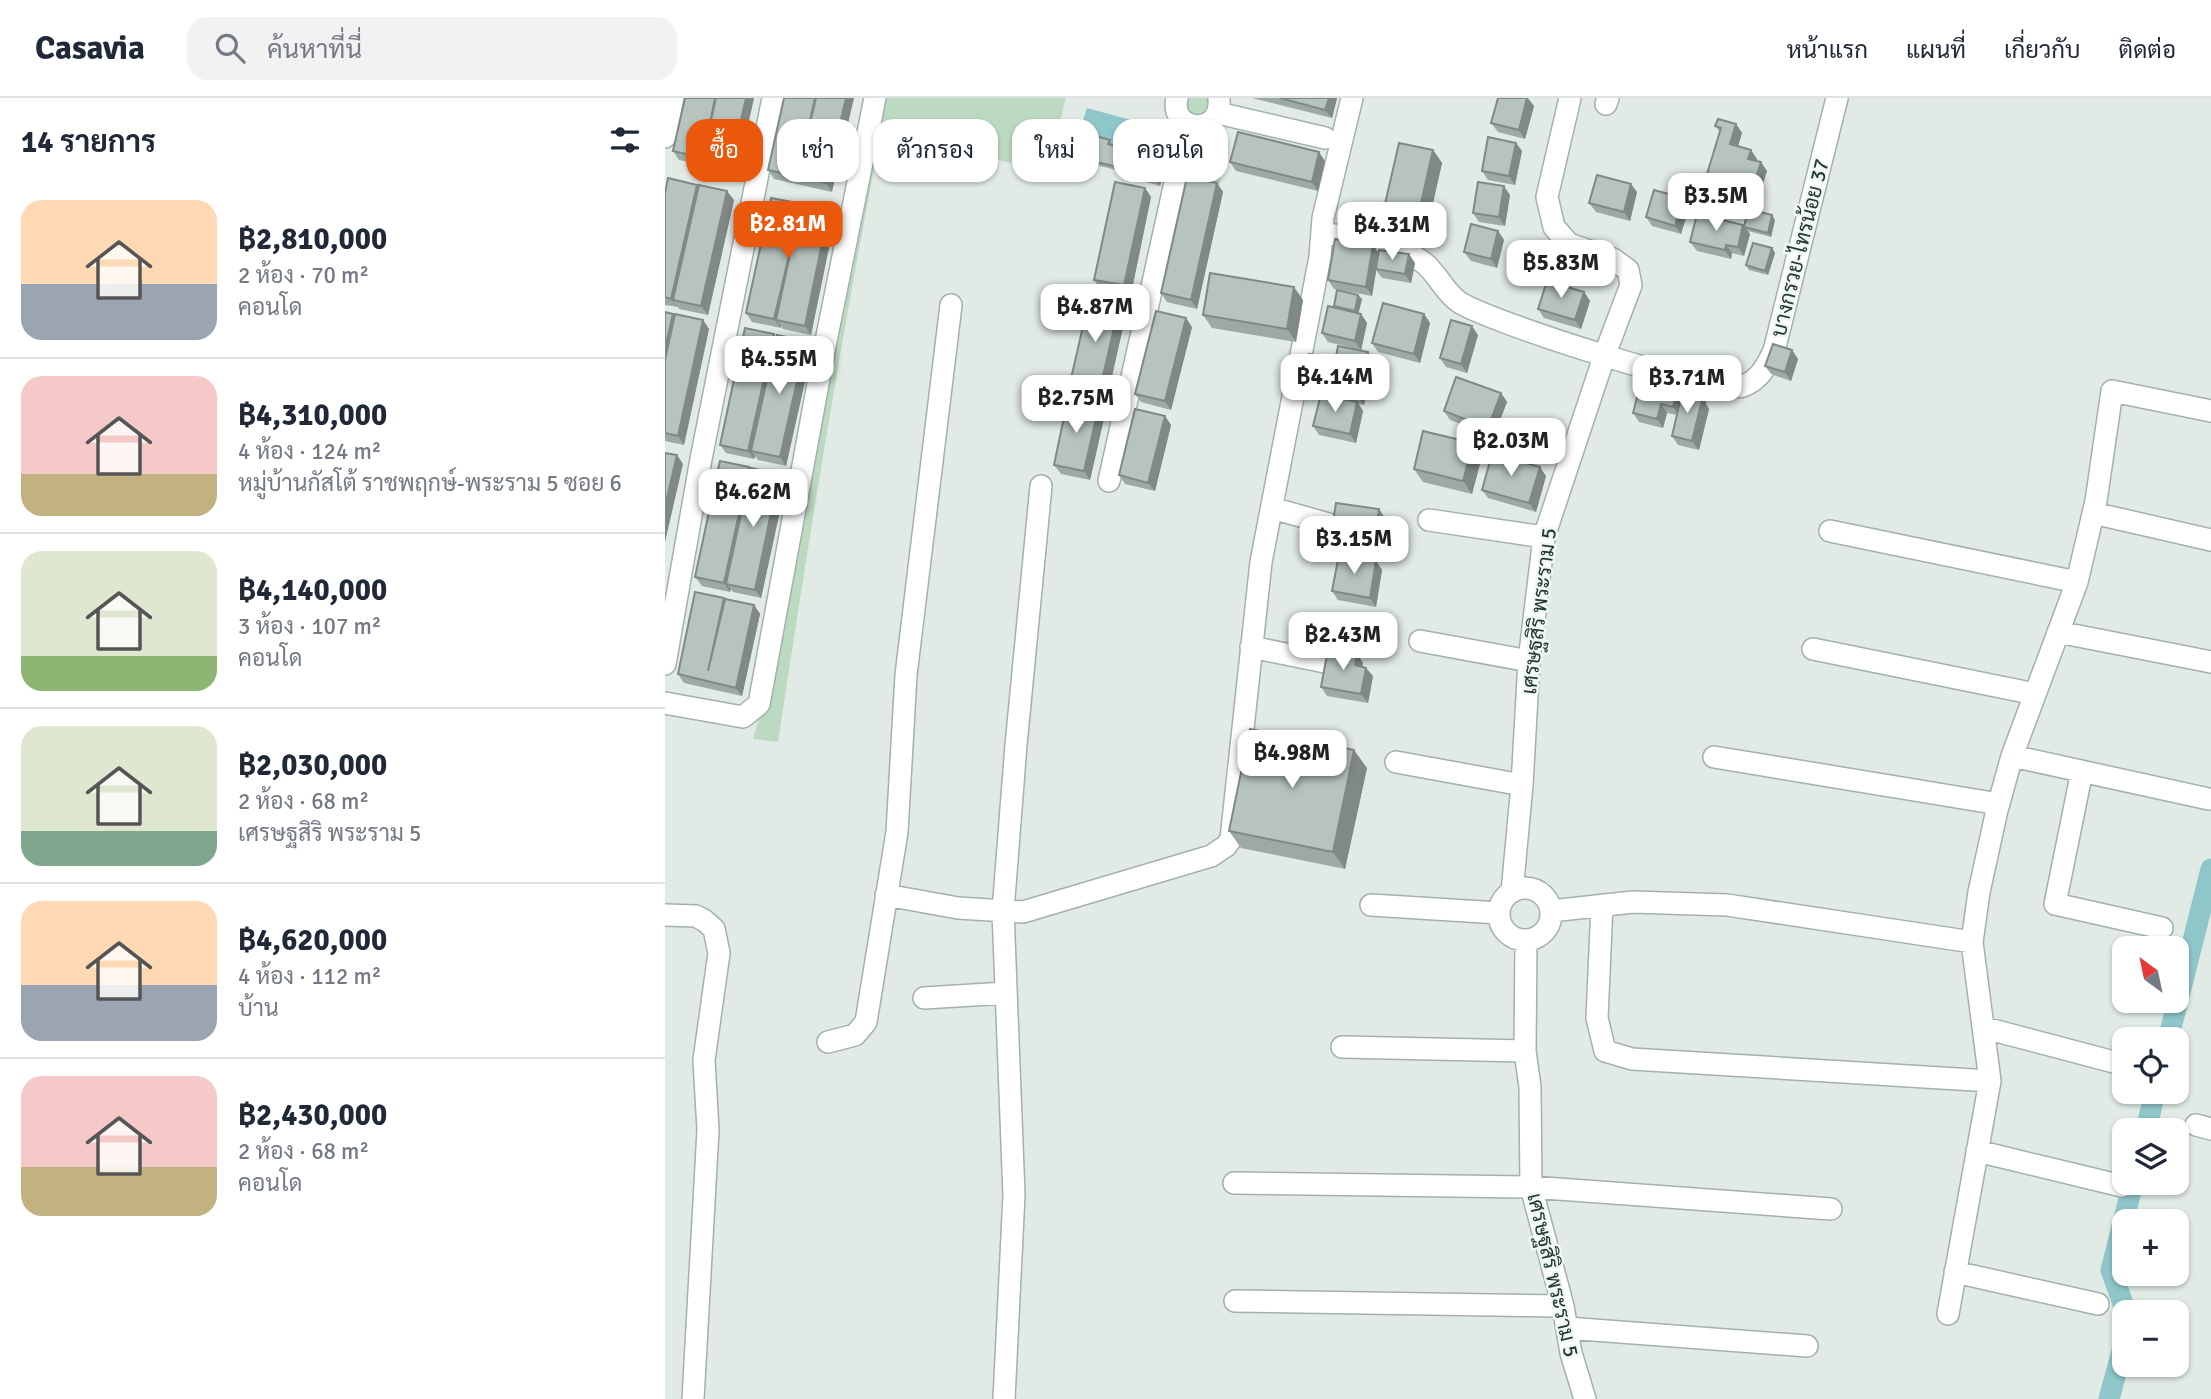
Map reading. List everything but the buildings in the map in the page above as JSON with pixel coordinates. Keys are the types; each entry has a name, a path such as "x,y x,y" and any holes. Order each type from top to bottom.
{"street":[{"path":"665,137 673,98"},
{"path":"665,664 701,459 773,98"},
{"path":"665,703 743,717 759,704 874,98"},
{"path":"1177,98 1179,116 1182,119"},
{"path":"886,895 914,902 1023,912 1211,856 1226,846 1232,832 1261,562 1323,233 1323,218 1352,98"},
{"name":"เศรษฐสิริ พระราม 5","path":"1499,913 1505,897 1511,892 1523,785 1529,661 1544,537 1630,285 1627,270 1613,259 1569,244 1554,227 1547,197 1570,98"},
{"name":"บางกรวย-ไทรน้อย 37","path":"1605,354 1703,383 1730,387 1743,386 1756,379 1766,368 1774,351 1837,98"},
{"path":"1218,105 1325,138"},
{"path":"1109,481 1175,182"},
{"path":"1323,233 1395,247 1425,263 1458,301 1504,323 1605,354"},
{"path":"828,1042 855,1035 865,1025 897,832 906,675 951,305"},
{"path":"1948,1314 1990,1081 1972,942 1979,892 2012,756 2077,582 2093,513 2112,391 2211,411"},
{"path":"1004,1399 1014,1195 1003,911 1041,486"},
{"path":"1272,508 1332,525"},
{"path":"2093,513 2211,540"},
{"path":"1429,520 1544,537"},
{"path":"1830,531 2077,582"},
{"path":"2057,632 2211,662"},
{"path":"1420,641 1529,661"},
{"path":"1251,647 1325,662"},
{"path":"1813,649 2035,694"},
{"path":"2012,756 2209,799"},
{"path":"1714,757 1999,804"},
{"path":"1396,762 1523,785"},
{"path":"2082,771 2056,904 2162,928"},
{"path":"1371,905 1499,913 1504,929 1517,939 1526,940 1542,934 1548,928 1551,911 1544,895 1528,888 1511,892"},
{"path":"1551,911 1633,902 1727,905 1972,942"},
{"path":"1602,905 1597,1018 1605,1051 1632,1059 1990,1081"},
{"path":"665,915 696,916 705,921 714,929 719,953 704,1060 709,1130 693,1399"},
{"name":"เศรษฐสิริ พระราม 5","path":"1526,940 1525,1051 1530,1087 1531,1187 1563,1306 1571,1353 1585,1399"},
{"path":"924,998 1006,993"},
{"path":"1985,1028 2112,1062"},
{"path":"1342,1047 1525,1051"},
{"path":"1977,1151 2112,1184"},
{"path":"1234,1183 1531,1187 1831,1209"},
{"path":"1955,1272 2098,1304"},
{"path":"1234,1301 1563,1306"},
{"path":"1567,1328 1807,1346"}],"green space":[{"path":"880,98 1066,98 1061,119 1012,119 1012,163 998,160 998,119 876,119"},
{"path":"1187,98 1208,98 1210,110 1200,118 1188,113 1185,101"},
{"path":"873,134 873,176 826,437 778,742 753,739 765,697"},
{"path":"1198,182 1220,182 1219,186"}],"water":[{"path":"1087,108 1127,119 1113,119 1113,144 1099,141 1099,119 1084,119"}],"waterway":[{"path":"2171,1027 2211,869"},
{"path":"2149,1118 2152,1104"},
{"path":"2122,1300 2111,1270 2130,1195"},
{"path":"2109,1399 2115,1377"}]}
